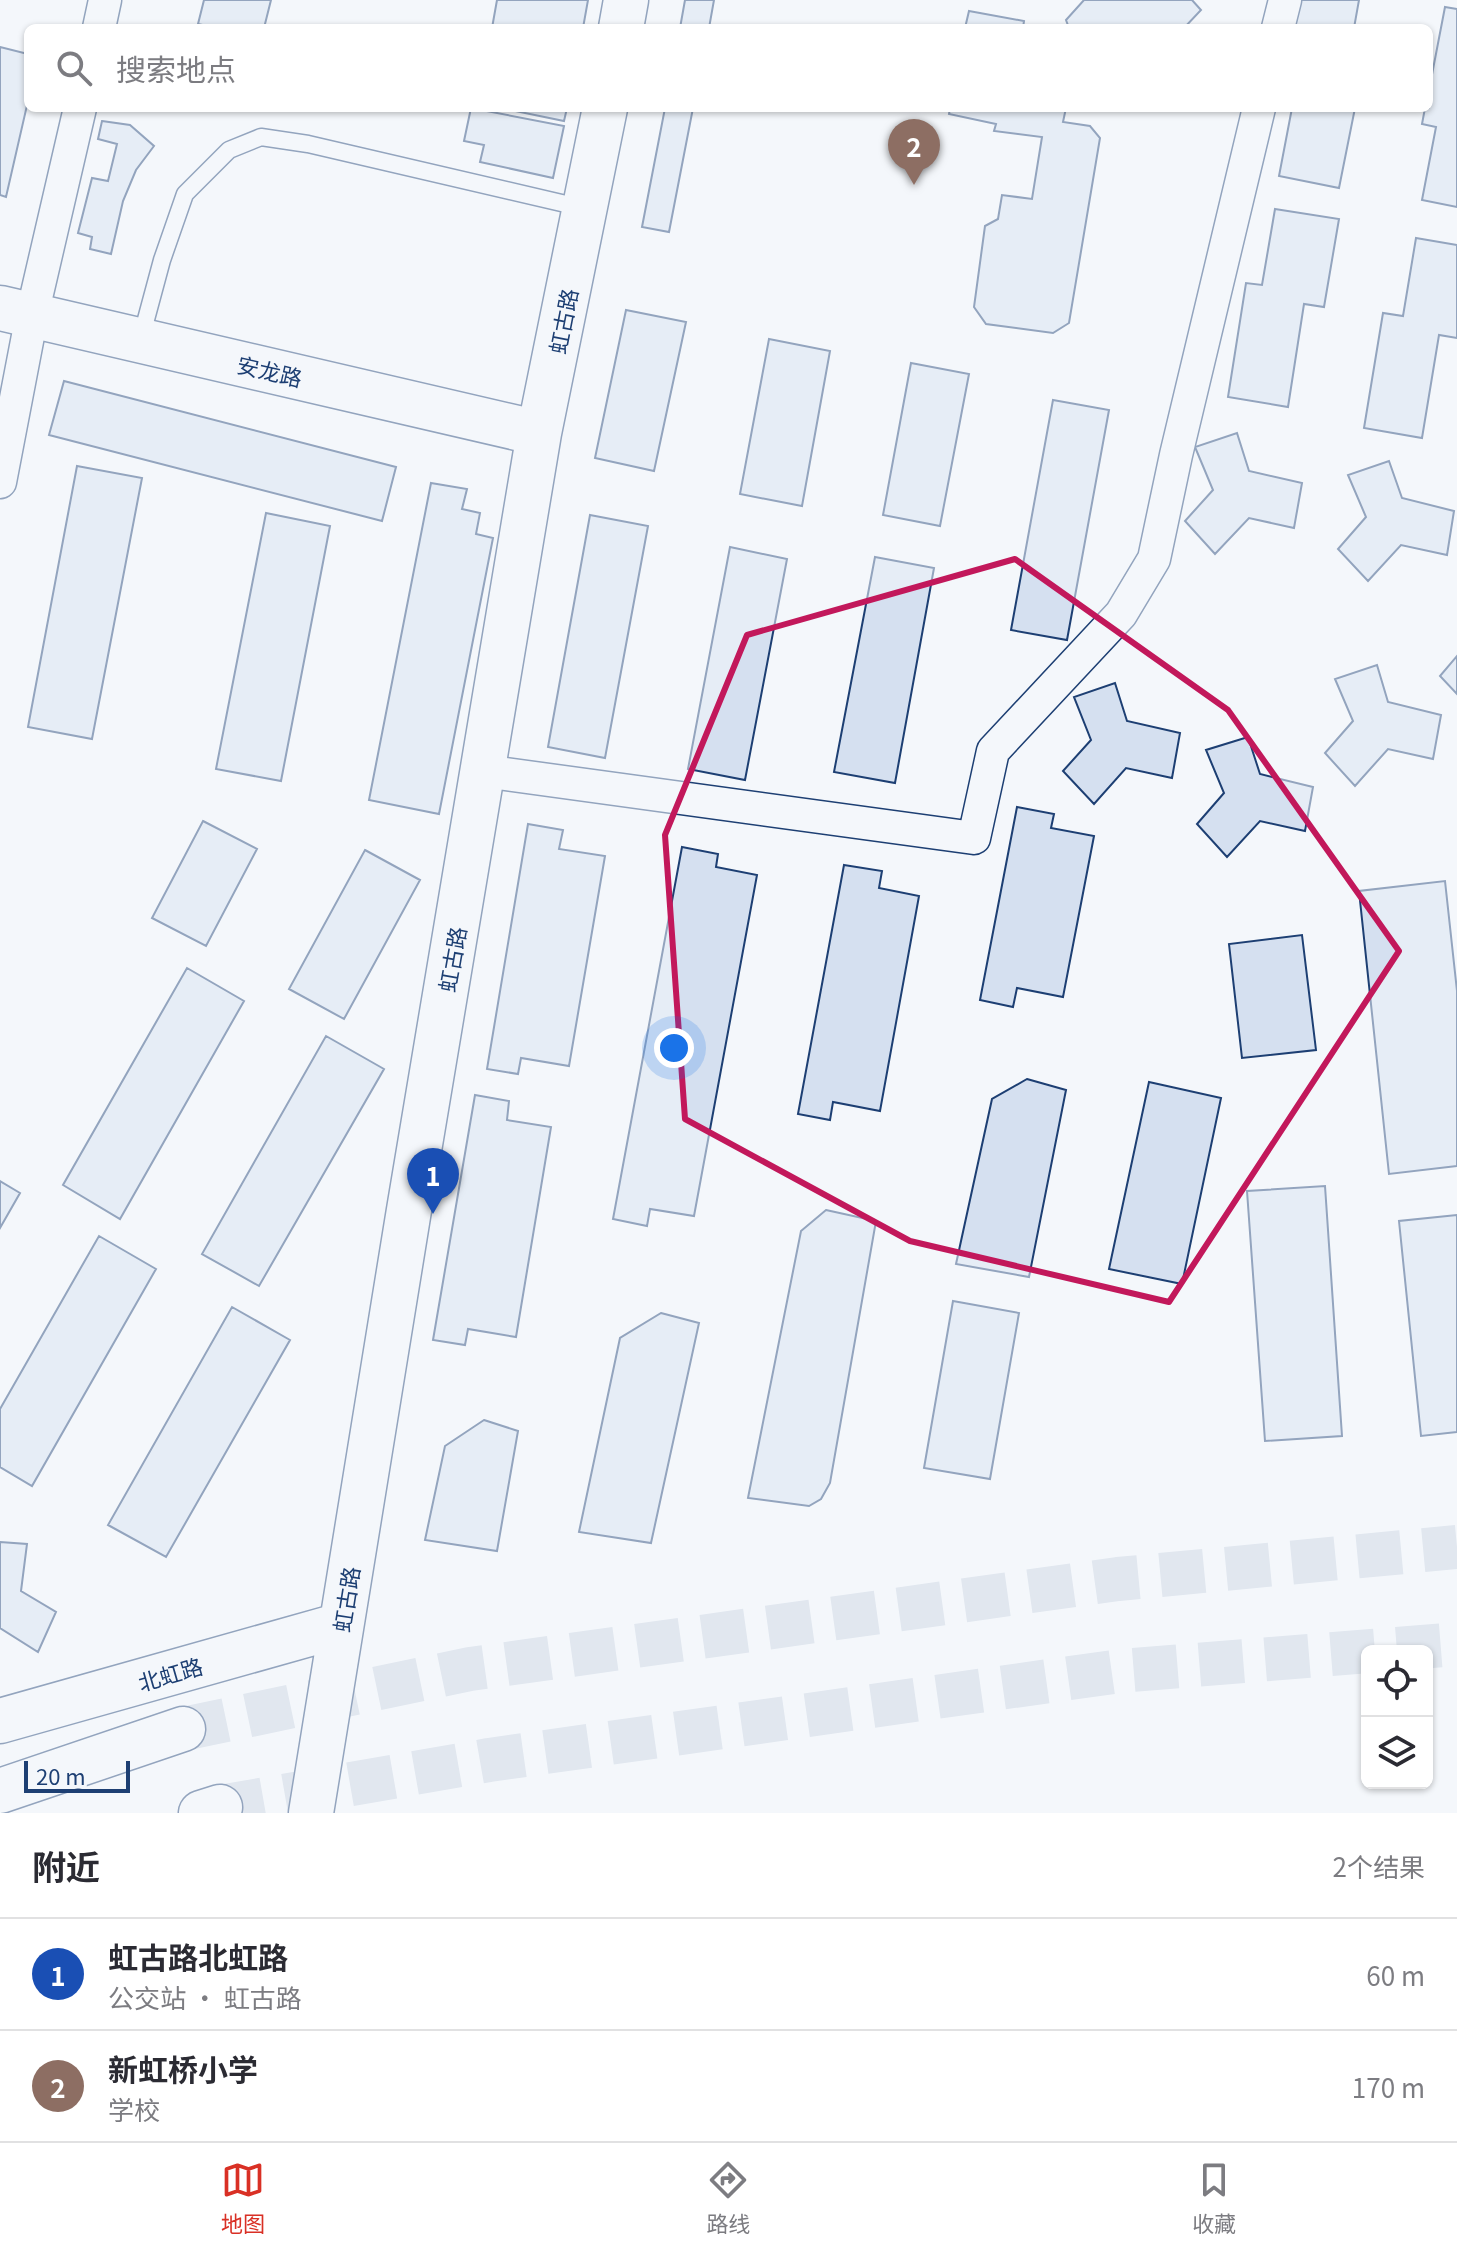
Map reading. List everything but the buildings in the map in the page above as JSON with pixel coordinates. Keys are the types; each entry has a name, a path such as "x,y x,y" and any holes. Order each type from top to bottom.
{"main road":[{"path":"622,24 626,0"},
{"name":"虹古路","path":"311,1813 539,433 604,112"},
{"name":"安龙路","path":"16,312 539,433"},
{"name":"北虹路","path":"0,1721 341,1625"},
{"path":"0,1791 183,1729"}],"street":[{"path":"100,24 105,0"},
{"path":"1279,24 1285,0"},
{"path":"0,482 16,312 79,112"},
{"path":"483,771 974,838 993,751 1121,614 1154,559 1258,112"}],"lane":[{"path":"140,341 162,260 185,194 229,150 261,137 308,144 585,208"}],"highlighted area":[{"path":"1015,559 1228,710 1399,951 1169,1302 910,1241 685,1119 665,835 747,635"}],"tunnel":[{"path":"183,1729 470,1669 1118,1579 1457,1547"},
{"path":"220,1807 489,1760 1120,1671 1457,1644"}],"place":[{"name":"新虹桥小学","path":"914,185"},
{"name":"虹古路北虹路","path":"433,1214"}]}
